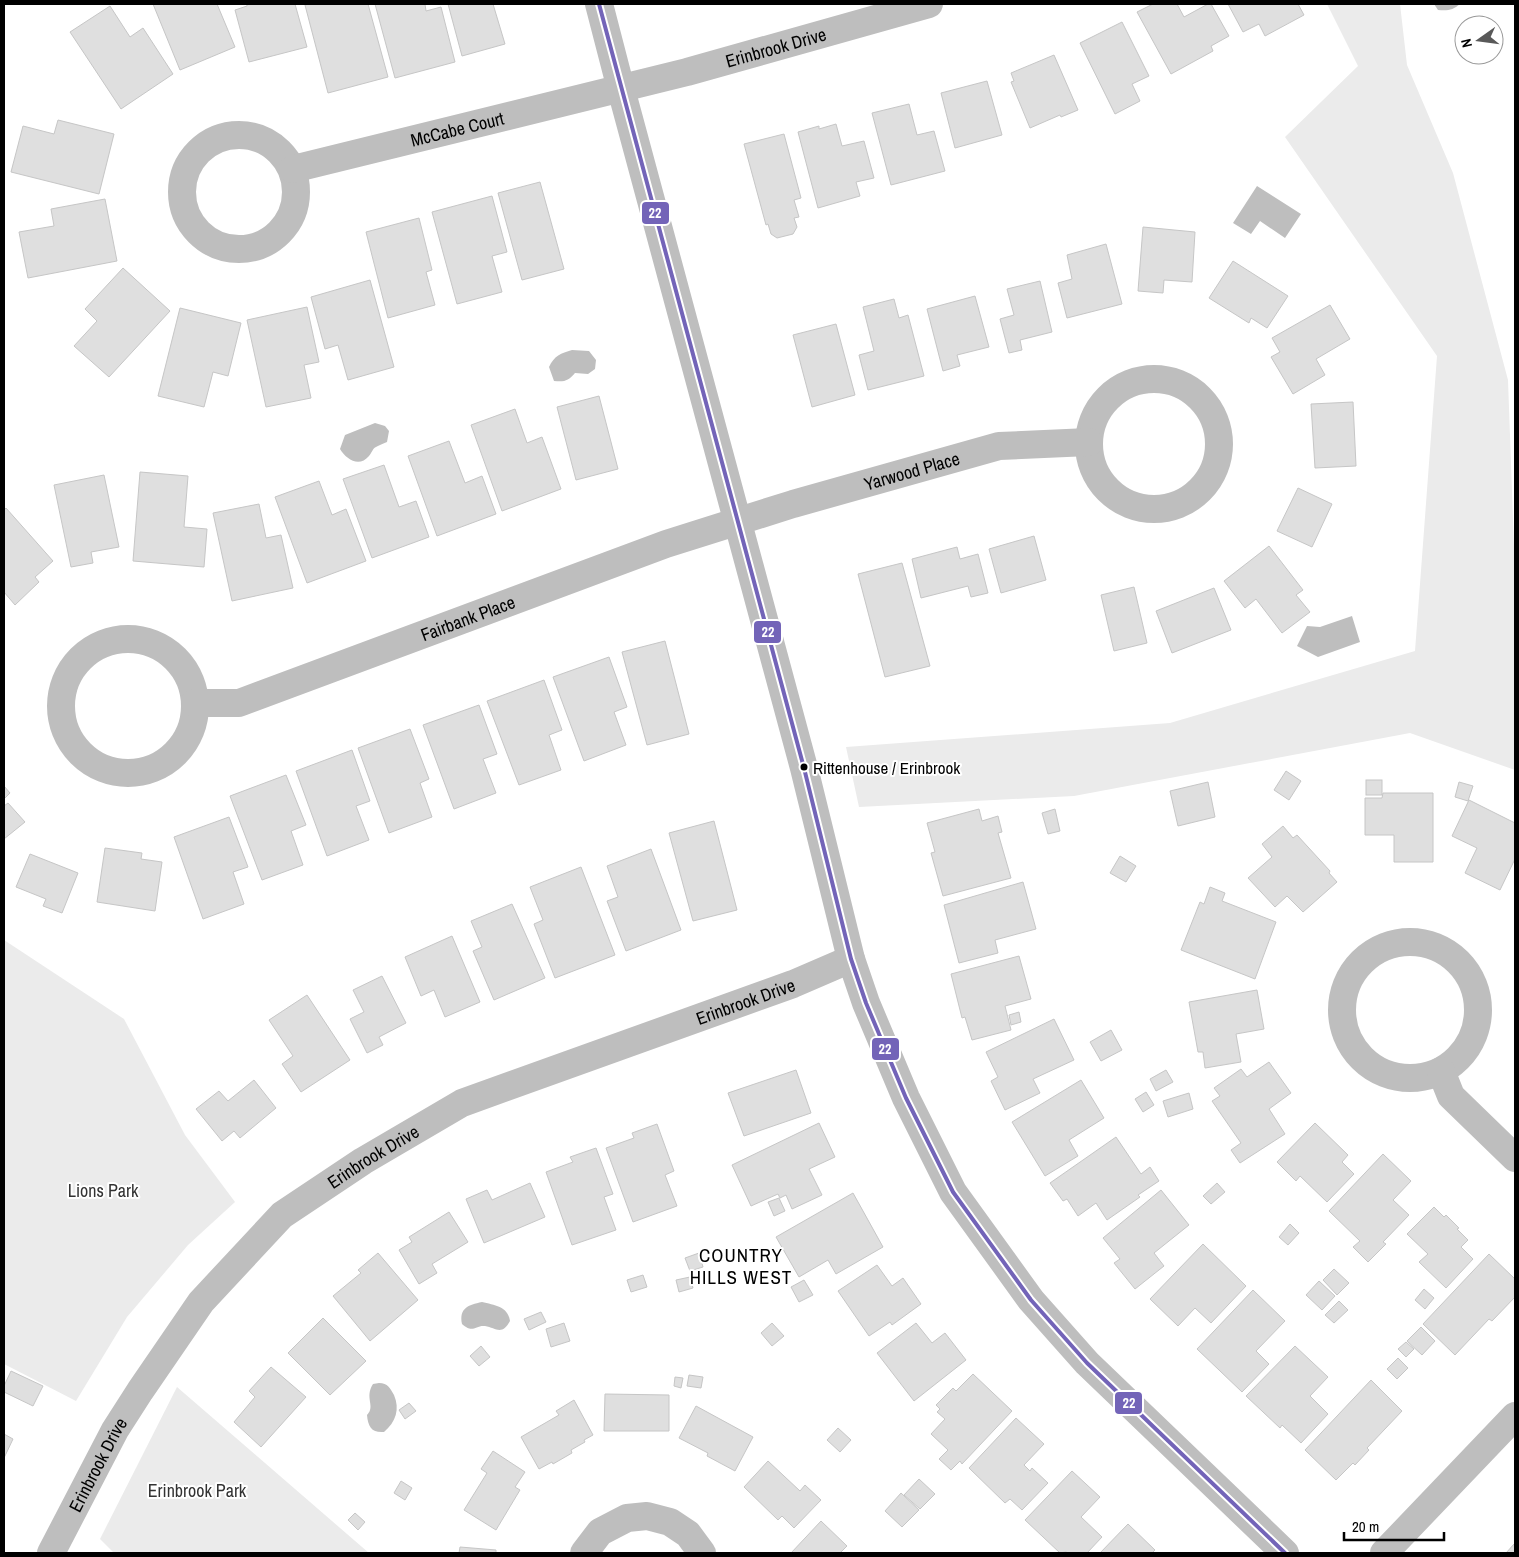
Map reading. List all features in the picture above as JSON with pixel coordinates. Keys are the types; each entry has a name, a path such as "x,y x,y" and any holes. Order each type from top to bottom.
{"street":[{"path":"599,4 804,768 851,959 866,1003 906,1098 953,1192 1031,1300 1087,1363 1285,1553"},
{"name":"Erinbrook Drive","path":"621,89 929,4"},
{"name":"McCabe Court","path":"293,169 621,89"},
{"path":"247,135 266,140 282,153 293,169 297,198 292,217 272,240 254,248 231,249 212,243 196,230 186,213 182,191 186,171 194,156 209,143 227,136 247,135"},
{"path":"1159,378 1176,381 1196,392 1208,406 1218,427 1220,449 1214,471 1205,486 1187,501 1170,508 1148,509 1130,505 1110,493 1092,465 1088,442 1093,420 1104,401 1122,386 1136,380 1159,378"},
{"name":"Yarwood Place","path":"738,521 999,446 1088,442"},
{"name":"Fairbank Place","path":"195,703 239,703 666,544 738,521"},
{"path":"123,639 146,641 165,650 182,666 192,687 195,703 192,726 175,754 156,767 143,772 119,773 100,767 81,754 68,736 61,714 61,696 69,674 82,656 102,644 123,639"},
{"path":"1403,941 1417,942 1440,948 1462,966 1474,986 1478,1017 1472,1040 1461,1056 1442,1071 1426,1077 1402,1078 1372,1067 1361,1058 1348,1038 1342,1015 1342,1003 1348,980 1364,960 1381,948 1403,941"},
{"name":"Erinbrook Drive","path":"51,1553 115,1430 156,1367 201,1302 282,1216 363,1161 462,1103 793,984 851,959"},
{"path":"1442,1071 1451,1096 1515,1158"},
{"path":"1384,1553 1515,1416"},
{"path":"584,1553 600,1532 627,1518 647,1516 670,1522 688,1534 702,1553"}],"green space":[{"path":"1327,4 1400,4 1407,65 1453,173 1508,380 1515,575 1515,770 1410,733 1074,796 859,807 846,747 1170,723 1415,651 1437,356 1285,137 1358,66"},
{"name":"Lions Park","path":"4,940 124,1019 185,1135 235,1202 188,1245 127,1317 76,1401 4,1364"},
{"name":"Erinbrook Park","path":"177,1387 369,1553 114,1553 100,1539"}],"shaded area":[{"path":"1434,4 1460,4 1453,9 1438,10"},
{"path":"1257,186 1301,214 1285,238 1260,221 1251,234 1233,223"},
{"path":"572,350 589,351 596,360 595,369 588,374 575,373 566,380 554,381 549,367 551,363 564,352"},
{"path":"375,423 385,426 389,431 387,442 375,448 365,460 357,462 349,459 340,449 345,435"},
{"path":"1352,616 1360,642 1318,657 1297,646 1307,626 1320,627"},
{"path":"482,1302 496,1305 503,1309 509,1316 510,1321 507,1326 501,1330 485,1326 471,1329 462,1324 463,1311 473,1304"},
{"path":"373,1384 385,1384 390,1388 397,1405 394,1420 384,1432 371,1428 367,1415 370,1408 371,1389"}],"building":[{"path":"153,4 217,4 235,47 180,70"},
{"path":"247,4 295,4 307,47 249,62 235,10 247,6"},
{"path":"368,4 388,77 328,93 305,5"},
{"path":"375,4 425,4 426,11 441,7 455,62 395,78"},
{"path":"448,4 493,4 505,44 462,56"},
{"path":"1153,4 1177,4 1184,17 1211,4 1229,36 1211,46 1213,51 1171,74 1137,12"},
{"path":"1228,4 1298,4 1304,15 1265,36 1259,24 1243,32"},
{"path":"110,6 130,37 143,28 173,74 121,109 70,32"},
{"path":"1122,22 1149,76 1132,84 1140,101 1115,114 1080,43"},
{"path":"1054,55 1078,110 1061,117 1060,115 1030,128 1011,82 1014,81 1011,73"},
{"path":"987,81 1002,135 955,148 941,93"},
{"path":"909,104 917,135 934,131 945,171 891,185 872,113"},
{"path":"58,120 114,134 99,194 11,172 23,126 54,134"},
{"path":"836,124 842,146 864,141 874,178 856,182 860,196 818,208 798,132 819,126 819,129"},
{"path":"784,134 801,198 794,200 799,217 794,218 797,227 793,234 777,238 771,234 768,224 766,225 744,144"},
{"path":"540,182 564,269 522,280 498,193"},
{"path":"492,196 507,252 492,256 502,292 457,304 432,212"},
{"path":"105,199 117,261 28,278 19,232 54,226 51,209"},
{"path":"419,218 432,270 426,272 435,305 388,318 366,232"},
{"path":"1143,227 1195,232 1192,282 1164,280 1163,293 1138,291"},
{"path":"1106,244 1122,304 1067,318 1058,283 1072,279 1067,255"},
{"path":"1233,261 1288,296 1267,328 1251,318 1249,323 1209,298"},
{"path":"123,268 170,311 109,377 74,346 97,321 85,309"},
{"path":"370,280 394,367 348,380 338,345 325,349 311,297"},
{"path":"1040,281 1052,332 1020,340 1022,350 1009,353 1000,319 1014,315 1007,289"},
{"path":"975,296 989,347 957,355 960,366 943,371 927,309"},
{"path":"894,299 899,318 908,315 924,376 868,390 859,355 874,351 863,307"},
{"path":"1330,305 1350,339 1316,359 1325,375 1293,394 1271,357 1280,352 1272,338"},
{"path":"307,307 319,362 304,365 311,398 266,407 247,320"},
{"path":"180,308 241,323 228,376 213,372 204,407 158,396"},
{"path":"836,324 855,395 812,407 793,335"},
{"path":"599,396 618,469 576,480 557,407"},
{"path":"1353,402 1356,466 1315,468 1311,404"},
{"path":"515,409 527,443 542,437 561,489 502,511 471,425"},
{"path":"449,441 465,483 482,476 496,514 437,536 408,456"},
{"path":"384,465 399,507 416,501 429,537 372,558 343,479"},
{"path":"140,472 188,476 184,527 207,529 204,567 133,561"},
{"path":"104,475 119,547 91,552 93,563 71,567 54,485"},
{"path":"319,481 332,515 346,509 366,561 307,583 275,497"},
{"path":"1298,488 1332,504 1312,547 1277,531"},
{"path":"259,504 266,538 281,535 293,588 232,601 213,513"},
{"path":"6,508 53,561 35,577 39,582 15,605 4,592 4,510"},
{"path":"1034,536 1046,580 1001,593 989,549"},
{"path":"1269,546 1303,590 1296,595 1310,612 1282,633 1256,599 1245,608 1224,581"},
{"path":"957,547 960,559 978,554 988,593 971,597 968,586 921,598 912,559"},
{"path":"902,563 930,666 885,677 858,574"},
{"path":"1134,587 1147,643 1114,651 1101,595"},
{"path":"1214,588 1231,630 1172,653 1156,611"},
{"path":"665,641 689,734 647,745 622,652"},
{"path":"609,657 627,707 614,712 626,745 584,761 553,677"},
{"path":"544,680 562,730 549,735 561,770 519,785 487,701"},
{"path":"479,705 497,754 483,759 496,793 454,809 423,725"},
{"path":"410,729 429,779 420,783 432,817 389,833 358,748"},
{"path":"352,750 370,801 356,806 369,840 327,856 296,771"},
{"path":"1286,771 1301,781 1289,800 1274,790"},
{"path":"286,775 306,825 291,831 303,865 262,880 230,796"},
{"path":"1366,780 1382,780 1382,795 1366,795"},
{"path":"1208,782 1215,817 1178,826 1170,791"},
{"path":"1459,782 1473,786 1468,801 1455,797"},
{"path":"4,786 10,793 4,799"},
{"path":"1383,793 1433,793 1433,862 1394,862 1394,835 1365,835 1365,798 1382,798"},
{"path":"1469,800 1515,823 1515,859 1500,890 1465,873 1477,848 1452,836"},
{"path":"8,803 25,822 4,839 4,806"},
{"path":"979,809 982,821 998,816 1002,832 998,833 1011,878 943,896 931,853 935,852 927,823"},
{"path":"1055,809 1060,831 1048,834 1042,813"},
{"path":"229,817 248,867 233,872 244,904 203,919 174,837"},
{"path":"714,821 737,910 693,921 669,833"},
{"path":"1283,826 1293,838 1297,835 1330,871 1329,873 1337,882 1303,912 1287,896 1275,907 1248,878 1272,857 1262,844"},
{"path":"105,848 142,853 141,859 162,862 155,911 97,902"},
{"path":"651,849 681,930 626,951 607,901 618,897 607,866"},
{"path":"30,854 78,873 62,913 43,906 46,899 16,887"},
{"path":"1120,856 1136,866 1126,882 1110,873"},
{"path":"581,867 615,955 555,978 534,924 543,920 530,887"},
{"path":"1023,882 1036,929 995,940 998,953 959,963 944,905"},
{"path":"1210,887 1225,893 1222,901 1276,922 1255,979 1181,950 1200,902 1204,904"},
{"path":"512,904 545,978 494,1000 473,951 482,947 471,921"},
{"path":"452,936 480,1002 445,1017 434,990 421,996 405,957"},
{"path":"1019,956 1031,999 1005,1006 1011,1030 972,1040 965,1017 962,1018 951,974"},
{"path":"382,976 406,1023 379,1037 383,1045 367,1053 350,1019 364,1012 353,990"},
{"path":"1257,990 1264,1029 1236,1034 1241,1062 1205,1068 1203,1052 1198,1052 1189,1002"},
{"path":"307,995 350,1060 301,1092 282,1064 293,1056 269,1020"},
{"path":"1019,1012 1021,1022 1011,1025 1009,1015"},
{"path":"1054,1019 1074,1060 1033,1079 1040,1093 1005,1110 991,1081 998,1077 986,1052"},
{"path":"1111,1030 1122,1050 1101,1061 1090,1042"},
{"path":"1269,1062 1291,1093 1269,1109 1285,1134 1240,1163 1231,1150 1241,1143 1212,1101 1220,1096 1214,1088 1241,1069 1247,1077"},
{"path":"796,1070 811,1113 744,1136 728,1093"},
{"path":"1166,1070 1173,1082 1156,1091 1150,1079"},
{"path":"254,1080 276,1108 240,1138 234,1131 222,1141 196,1109 219,1091 228,1101"},
{"path":"1081,1080 1104,1118 1069,1140 1078,1156 1045,1176 1012,1122"},
{"path":"1146,1092 1154,1105 1143,1112 1135,1099"},
{"path":"1189,1093 1193,1109 1168,1117 1163,1101"},
{"path":"819,1123 835,1157 809,1169 822,1195 792,1209 786,1195 780,1198 778,1194 751,1206 732,1165"},
{"path":"1315,1123 1348,1155 1342,1162 1354,1174 1327,1202 1300,1176 1296,1181 1277,1162"},
{"path":"657,1124 674,1171 665,1175 677,1206 633,1222 606,1148 634,1138 632,1133"},
{"path":"1116,1137 1141,1174 1150,1167 1159,1181 1107,1220 1096,1203 1078,1216 1067,1199 1063,1201 1050,1183"},
{"path":"596,1148 613,1194 604,1197 616,1230 572,1245 546,1172 573,1162 570,1157"},
{"path":"1383,1154 1411,1181 1393,1200 1409,1215 1383,1242 1386,1244 1368,1262 1353,1247 1360,1241 1329,1211"},
{"path":"530,1183 545,1217 484,1243 466,1199 487,1190 492,1200"},
{"path":"1217,1183 1225,1192 1211,1204 1203,1196"},
{"path":"1161,1190 1189,1225 1154,1253 1164,1266 1135,1289 1114,1263 1120,1259 1103,1238"},
{"path":"853,1193 883,1247 836,1274 828,1260 799,1277 776,1237"},
{"path":"779,1198 785,1211 774,1216 768,1202"},
{"path":"1434,1207 1444,1217 1446,1215 1468,1240 1461,1247 1473,1259 1446,1288 1419,1262 1428,1254 1407,1234"},
{"path":"449,1212 468,1242 432,1264 437,1273 419,1284 399,1250 412,1242 409,1237"},
{"path":"1290,1224 1299,1233 1288,1245 1279,1237"},
{"path":"1203,1244 1246,1286 1211,1323 1195,1308 1178,1326 1150,1299"},
{"path":"378,1253 418,1300 370,1341 333,1296 361,1273 358,1270"},
{"path":"699,1253 703,1267 690,1271 685,1258"},
{"path":"1489,1254 1515,1279 1515,1297 1492,1321 1489,1319 1455,1355 1423,1324"},
{"path":"877,1265 892,1286 903,1278 921,1304 892,1325 890,1322 869,1336 838,1291"},
{"path":"1334,1269 1349,1283 1337,1295 1323,1280"},
{"path":"643,1275 647,1287 631,1292 627,1280"},
{"path":"690,1277 693,1288 679,1292 676,1280"},
{"path":"804,1280 813,1295 799,1302 791,1287"},
{"path":"1319,1281 1335,1296 1322,1310 1306,1295"},
{"path":"1424,1289 1434,1298 1425,1309 1415,1300"},
{"path":"1253,1290 1285,1321 1256,1351 1269,1364 1242,1392 1197,1349"},
{"path":"1339,1301 1348,1310 1334,1323 1325,1315"},
{"path":"541,1312 546,1322 529,1330 524,1319"},
{"path":"323,1318 366,1361 330,1395 288,1353"},
{"path":"564,1323 570,1341 551,1347 546,1329"},
{"path":"772,1323 784,1336 772,1346 761,1333"},
{"path":"916,1323 932,1343 945,1333 966,1360 914,1401 877,1353"},
{"path":"1421,1327 1435,1341 1422,1355 1407,1341"},
{"path":"1406,1342 1414,1349 1406,1357 1398,1349"},
{"path":"481,1346 490,1357 479,1366 470,1356"},
{"path":"1295,1346 1328,1377 1310,1396 1328,1414 1301,1443 1282,1425 1280,1428 1246,1396"},
{"path":"1398,1358 1408,1368 1397,1379 1387,1369"},
{"path":"271,1367 306,1397 261,1447 234,1422 255,1397 249,1391"},
{"path":"11,1371 43,1386 33,1406 4,1392 4,1386"},
{"path":"973,1374 1012,1411 962,1464 960,1461 951,1470 939,1459 948,1450 931,1434 945,1419 937,1412 940,1409 936,1405 953,1388 956,1391"},
{"path":"689,1375 703,1377 701,1388 687,1386"},
{"path":"675,1377 683,1378 681,1388 674,1386"},
{"path":"1371,1380 1402,1411 1367,1448 1369,1450 1355,1465 1353,1463 1336,1480 1305,1450"},
{"path":"605,1394 669,1395 669,1431 604,1431"},
{"path":"574,1400 593,1435 571,1450 572,1453 553,1464 552,1462 539,1469 521,1437 559,1415 556,1411"},
{"path":"409,1403 416,1411 405,1419 399,1410"},
{"path":"696,1406 753,1437 735,1471 707,1456 708,1453 679,1438"},
{"path":"1016,1418 1044,1444 1024,1465 1030,1471 1032,1468 1048,1483 1022,1510 1010,1499 1005,1503 969,1468"},
{"path":"838,1428 851,1440 840,1452 827,1440"},
{"path":"4,1434 13,1439 4,1458"},
{"path":"493,1451 525,1472 515,1487 520,1490 496,1530 464,1510 487,1473 481,1469"},
{"path":"768,1461 800,1491 805,1485 821,1500 794,1528 782,1516 778,1520 744,1487"},
{"path":"1072,1471 1100,1497 1081,1517 1102,1537 1087,1553 1060,1553 1025,1520"},
{"path":"919,1479 935,1494 920,1509 904,1495"},
{"path":"401,1481 412,1488 405,1500 394,1493"},
{"path":"901,1493 919,1510 902,1527 885,1511"},
{"path":"355,1513 365,1522 358,1530 348,1520"},
{"path":"821,1521 847,1546 840,1553 791,1553"},
{"path":"1128,1524 1155,1550 1152,1553 1100,1553"},
{"path":"1514,1544 1515,1553 1506,1553"},
{"path":"460,1547 496,1550 496,1553 459,1553"}],"transit line":[{"name":"22","path":"599,4 804,768 851,959 866,1003 906,1098 953,1192 1031,1300 1087,1363 1285,1553"}],"place":[{"name":"Rittenhouse / Erinbrook","path":"804,767"}],"district":[{"name":"COUNTRY HILLS WEST","path":"741,1266"}]}
